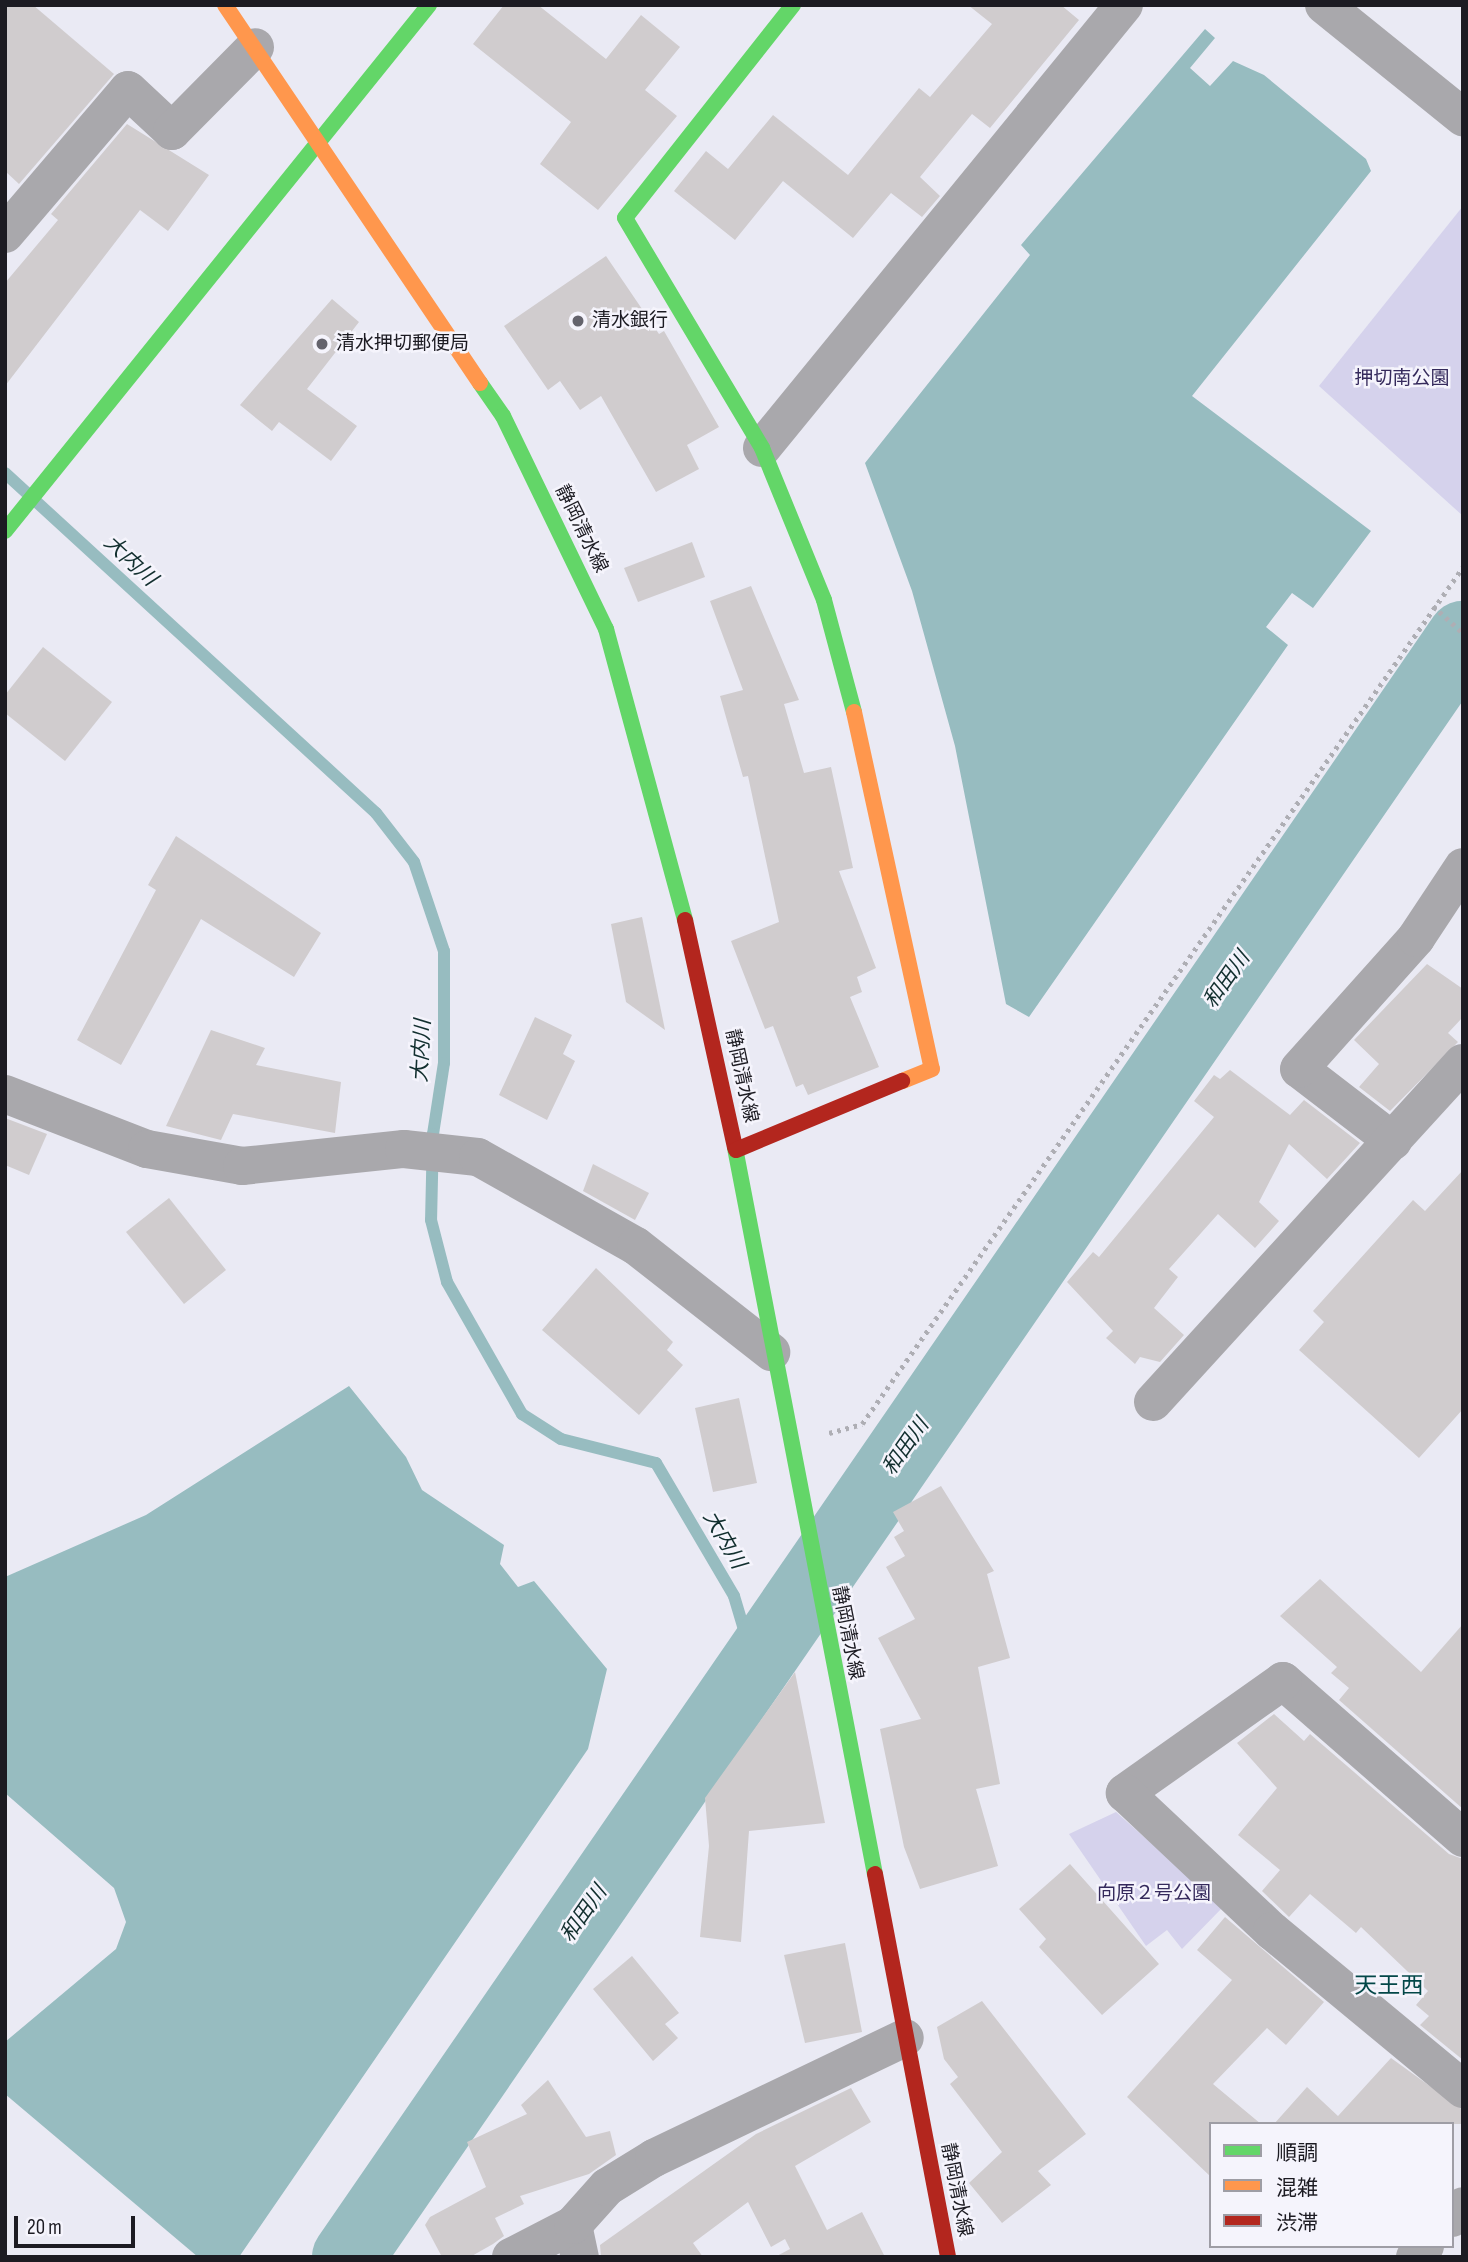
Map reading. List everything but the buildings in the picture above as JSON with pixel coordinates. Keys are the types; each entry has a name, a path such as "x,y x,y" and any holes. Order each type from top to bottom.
{"main road":[{"name":"静岡清水線","path":"225,5 503,416 606,629 664,827 736,1150 771,1352 948,2257"},
{"path":"5,531 429,5"},
{"path":"736,1150 932,1069 877,795 824,600 762,448 625,218 793,5"}],"street":[{"path":"762,448 1124,5"},
{"path":"1324,5 1463,117"},
{"path":"5,234 128,90 172,131 255,47"},
{"path":"1393,1141 1299,1069 1416,937 1463,867"},
{"path":"1153,1402 1463,1063"},
{"path":"5,1094 147,1149 242,1166 404,1149 478,1157 636,1246 771,1352"},
{"path":"1463,1838 1283,1681 1125,1793 1272,1931 1463,2089"},
{"path":"511,2257 576,2241 607,2187 654,2158 905,2038"}],"path":[{"path":"789,1445 862,1424 1433,606 1463,567"},
{"path":"1433,606 1463,633"}],"green space":[{"name":"押切南公園","path":"1463,206 1463,516 1319,386"},
{"name":"向原２号公園","path":"1116,1812 1223,1907 1182,1949 1167,1930 1146,1946 1069,1834"}],"water":[{"path":"1205,29 1215,38 1190,68 1210,86 1233,61 1264,75 1366,159 1371,171 1192,396 1371,531 1313,608 1292,593 1266,627 1288,645 1029,1017 1006,1004 955,746 912,591 865,463 1030,255 1021,245"},
{"path":"349,1386 406,1457 422,1490 504,1545 500,1564 518,1587 534,1581 607,1669 588,1749 239,2257 198,2257 5,2094 5,2042 116,1949 126,1922 114,1888 5,1793 5,1577 146,1515"}],"waterway":[{"name":"大内川","path":"5,473 376,813 414,862 444,951 444,1063 433,1134 431,1220 447,1282 522,1414 561,1439 656,1463 734,1596 756,1670"},
{"name":"和田川","path":"348,2257 1463,637"}],"traffic: fast":[{"path":"5,531 429,5"},
{"path":"793,5 625,218 762,448 824,600 854,712"},
{"path":"480,383 503,416 606,629 685,920"},
{"path":"735,1148 875,1874"}],"traffic: slow":[{"path":"225,5 480,383"},
{"path":"854,712 932,1069 902,1081"}],"traffic: jam":[{"path":"685,920 735,1148"},
{"path":"736,1150 902,1081"},
{"path":"875,1874 948,2257"}],"place":[{"name":"清水銀行","path":"578,321"},
{"name":"清水押切郵便局","path":"322,344"}],"district":[{"name":"天王西","path":"1389,1986"}]}
